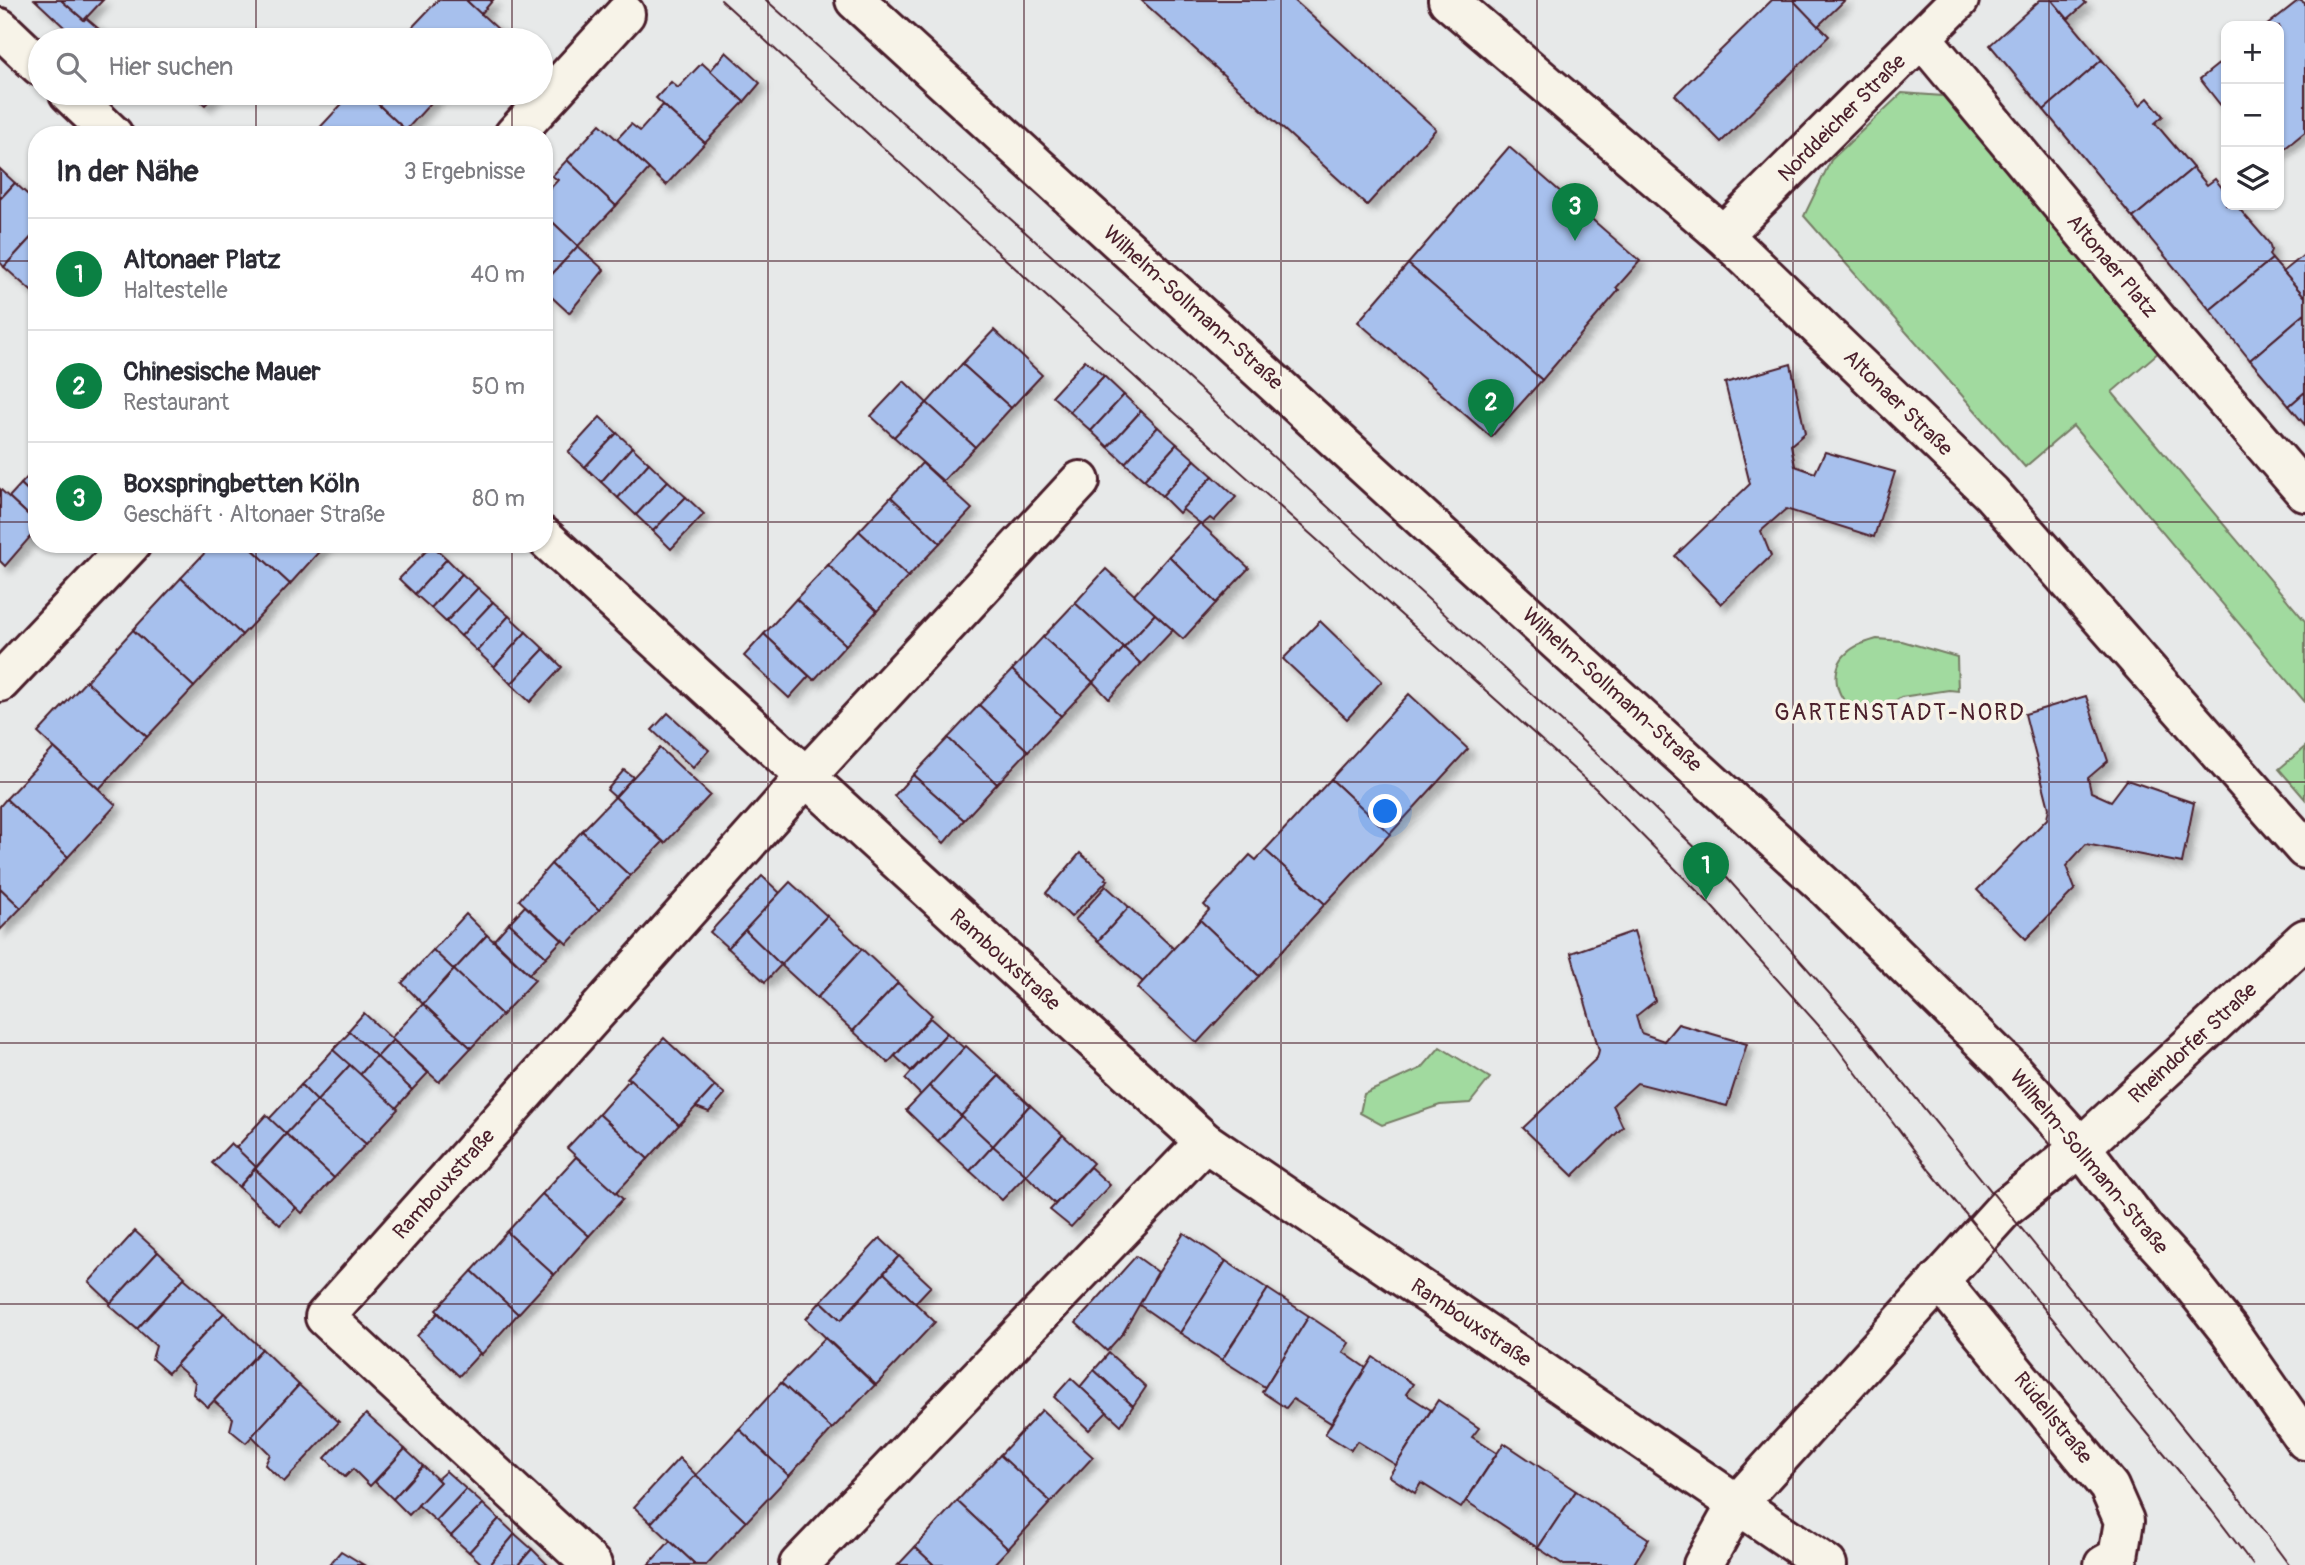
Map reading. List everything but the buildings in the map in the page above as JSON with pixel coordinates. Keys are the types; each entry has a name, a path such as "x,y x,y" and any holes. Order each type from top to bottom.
{"street":[{"name":"Wilhelm-Sollmann-Straße","path":"855,0 1828,889 2007,1065 2081,1147 2144,1229 2176,1264 2229,1331 2305,1440"},
{"name":"Altonaer Straße","path":"1448,0 1723,235 1992,493 2305,849"},
{"name":"Norddeicher Straße","path":"1723,235 1959,0"},
{"path":"553,92 625,14"},
{"path":"0,28 28,55"},
{"name":"Altonaer Platz","path":"1922,38 2174,340 2305,492"},
{"path":"82,105 104,126"},
{"path":"522,126 542,105"},
{"name":"Rambouxstraße","path":"592,1565 325,1317 805,778 1080,481"},
{"name":"Rambouxstraße","path":"553,545 1205,1142 1737,1504"},
{"path":"0,682 122,553"},
{"name":"Rheindorfer Straße","path":"2081,1147 2305,939"},
{"path":"799,1565 1205,1142"},
{"path":"1703,1565 1737,1504 1939,1280 2005,1208 2081,1147"},
{"name":"Rüdellstraße","path":"1939,1280 2109,1486 2124,1521 2118,1557 2104,1565"},
{"path":"1737,1504 1827,1565"}],"green space":[{"path":"1902,93 1943,96 2159,352 2112,392 2305,621 2305,702 2073,426 2025,467 1804,216 1831,160"},
{"path":"1877,639 1902,641 1957,657 1958,691 1901,697 1876,714 1855,709 1842,698 1839,691 1838,666 1850,650"},
{"path":"2305,747 2305,799 2279,769"},
{"path":"1440,1047 1490,1078 1470,1103 1440,1105 1382,1125 1360,1113 1364,1094 1422,1068"}],"tram line":[{"path":"721,0 1147,388 1595,788 1706,900 1829,1037 1930,1171 2212,1511 2253,1565"},
{"path":"766,0 1168,360 1611,767 1727,878 1851,1018 2237,1495 2289,1565"}],"place":[{"name":"Boxspringbetten Köln","path":"1575,241"},
{"name":"Chinesische Mauer","path":"1491,437"},
{"name":"Altonaer Platz","path":"1706,900"}],"district":[{"name":"GARTENSTADT-NORD","path":"1900,712"}]}
